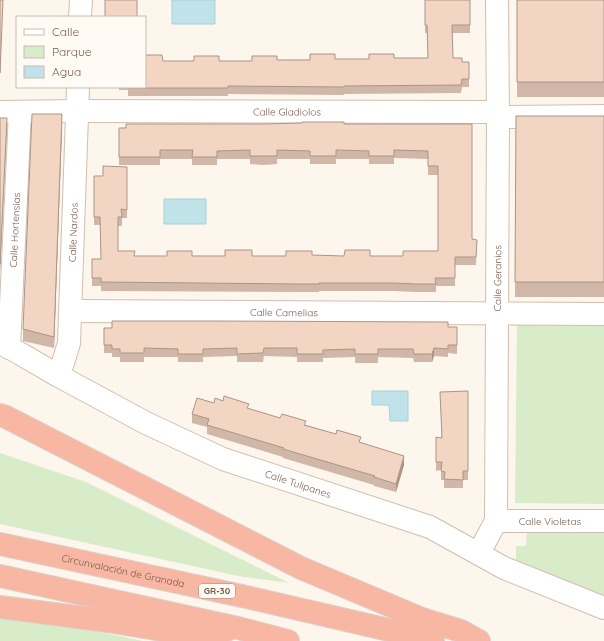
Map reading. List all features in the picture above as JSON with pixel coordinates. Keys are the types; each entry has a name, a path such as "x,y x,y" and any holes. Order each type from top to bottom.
{"highway":[{"path":"0,415 6,416 301,568 422,619 461,631 478,641"},
{"name":"Circunvalación de Granada","path":"0,544 242,596 433,641"},
{"path":"0,576 238,628 288,641"},
{"path":"0,607 108,620 192,636 238,628"}],"street":[{"path":"80,16 81,0"},
{"name":"Calle Geranios","path":"479,553 496,520 498,115 496,0"},
{"name":"Calle Nardos","path":"57,375 63,363 69,342 78,88"},
{"name":"Calle Gladiolos","path":"10,112 77,111 604,116"},
{"name":"Calle Hortensias","path":"5,345 10,112"},
{"name":"Calle Camelias","path":"71,311 604,314"},
{"name":"Calle Tulipanes","path":"5,345 146,423 223,459 430,527 504,568 604,608"},
{"name":"Calle Violetas","path":"496,520 604,521"}],"green space":[{"path":"517,323 604,323 604,504 515,503"},
{"path":"0,453 86,482 289,583 238,576 0,524"},
{"path":"527,530 604,531 604,595 516,560 516,546 526,546"},
{"path":"0,617 101,632 143,641 0,641"}],"water":[{"path":"172,0 215,0 215,24 172,24"},
{"path":"164,199 206,199 206,224 164,224"},
{"path":"372,391 408,391 408,421 390,421 389,405 372,405"}],"building":[{"path":"0,0 3,0 0,73"},
{"path":"105,0 137,0 137,16 105,16"},
{"path":"425,0 470,0 470,25 452,25 453,58 462,58 462,62 469,62 469,79 462,79 461,85 344,87 228,86 228,88 146,88 146,55 162,55 163,61 194,61 194,56 219,56 219,61 252,61 252,56 277,56 277,60 310,60 310,54 335,54 335,59 369,59 369,54 394,54 394,58 428,58 427,25 425,25"},
{"path":"517,0 604,0 604,82 517,82"},
{"path":"32,114 62,114 54,337 23,329"},
{"path":"516,116 604,116 604,282 515,282"},
{"path":"0,118 7,118 0,264"},
{"path":"344,122 344,124 472,124 472,239 477,240 476,257 455,257 455,278 435,278 436,284 101,282 101,278 92,278 92,259 101,259 100,217 94,217 94,176 103,176 103,166 127,167 127,210 121,209 122,217 118,217 118,251 135,251 134,256 167,256 167,251 192,251 192,256 225,256 225,250 252,250 252,256 286,256 286,251 312,251 312,255 344,256 345,250 370,250 370,256 403,256 403,251 438,251 438,166 428,166 428,151 394,150 394,156 369,156 369,151 336,150 336,156 310,156 310,151 277,150 277,156 250,156 250,150 217,151 217,157 192,157 193,150 160,150 160,157 119,157 119,128 126,128 126,124 263,124"},
{"path":"112,321 448,322 448,327 457,327 457,345 448,345 448,349 434,348 432,354 414,354 413,349 378,349 378,354 355,354 355,349 323,350 323,354 297,354 297,348 264,348 263,353 237,354 237,348 203,349 203,354 178,354 178,349 144,348 144,353 120,353 120,349 112,349 112,345 104,345 104,328 112,328"},
{"path":"468,391 468,471 463,471 463,480 444,479 445,472 441,471 442,462 436,462 436,437 442,438 440,392"},
{"path":"224,396 249,404 247,408 280,418 282,414 306,421 304,425 336,434 337,430 361,437 359,442 404,456 396,484 374,477 375,476 207,425 209,419 192,414 197,398 214,403 215,398 223,401"}]}
